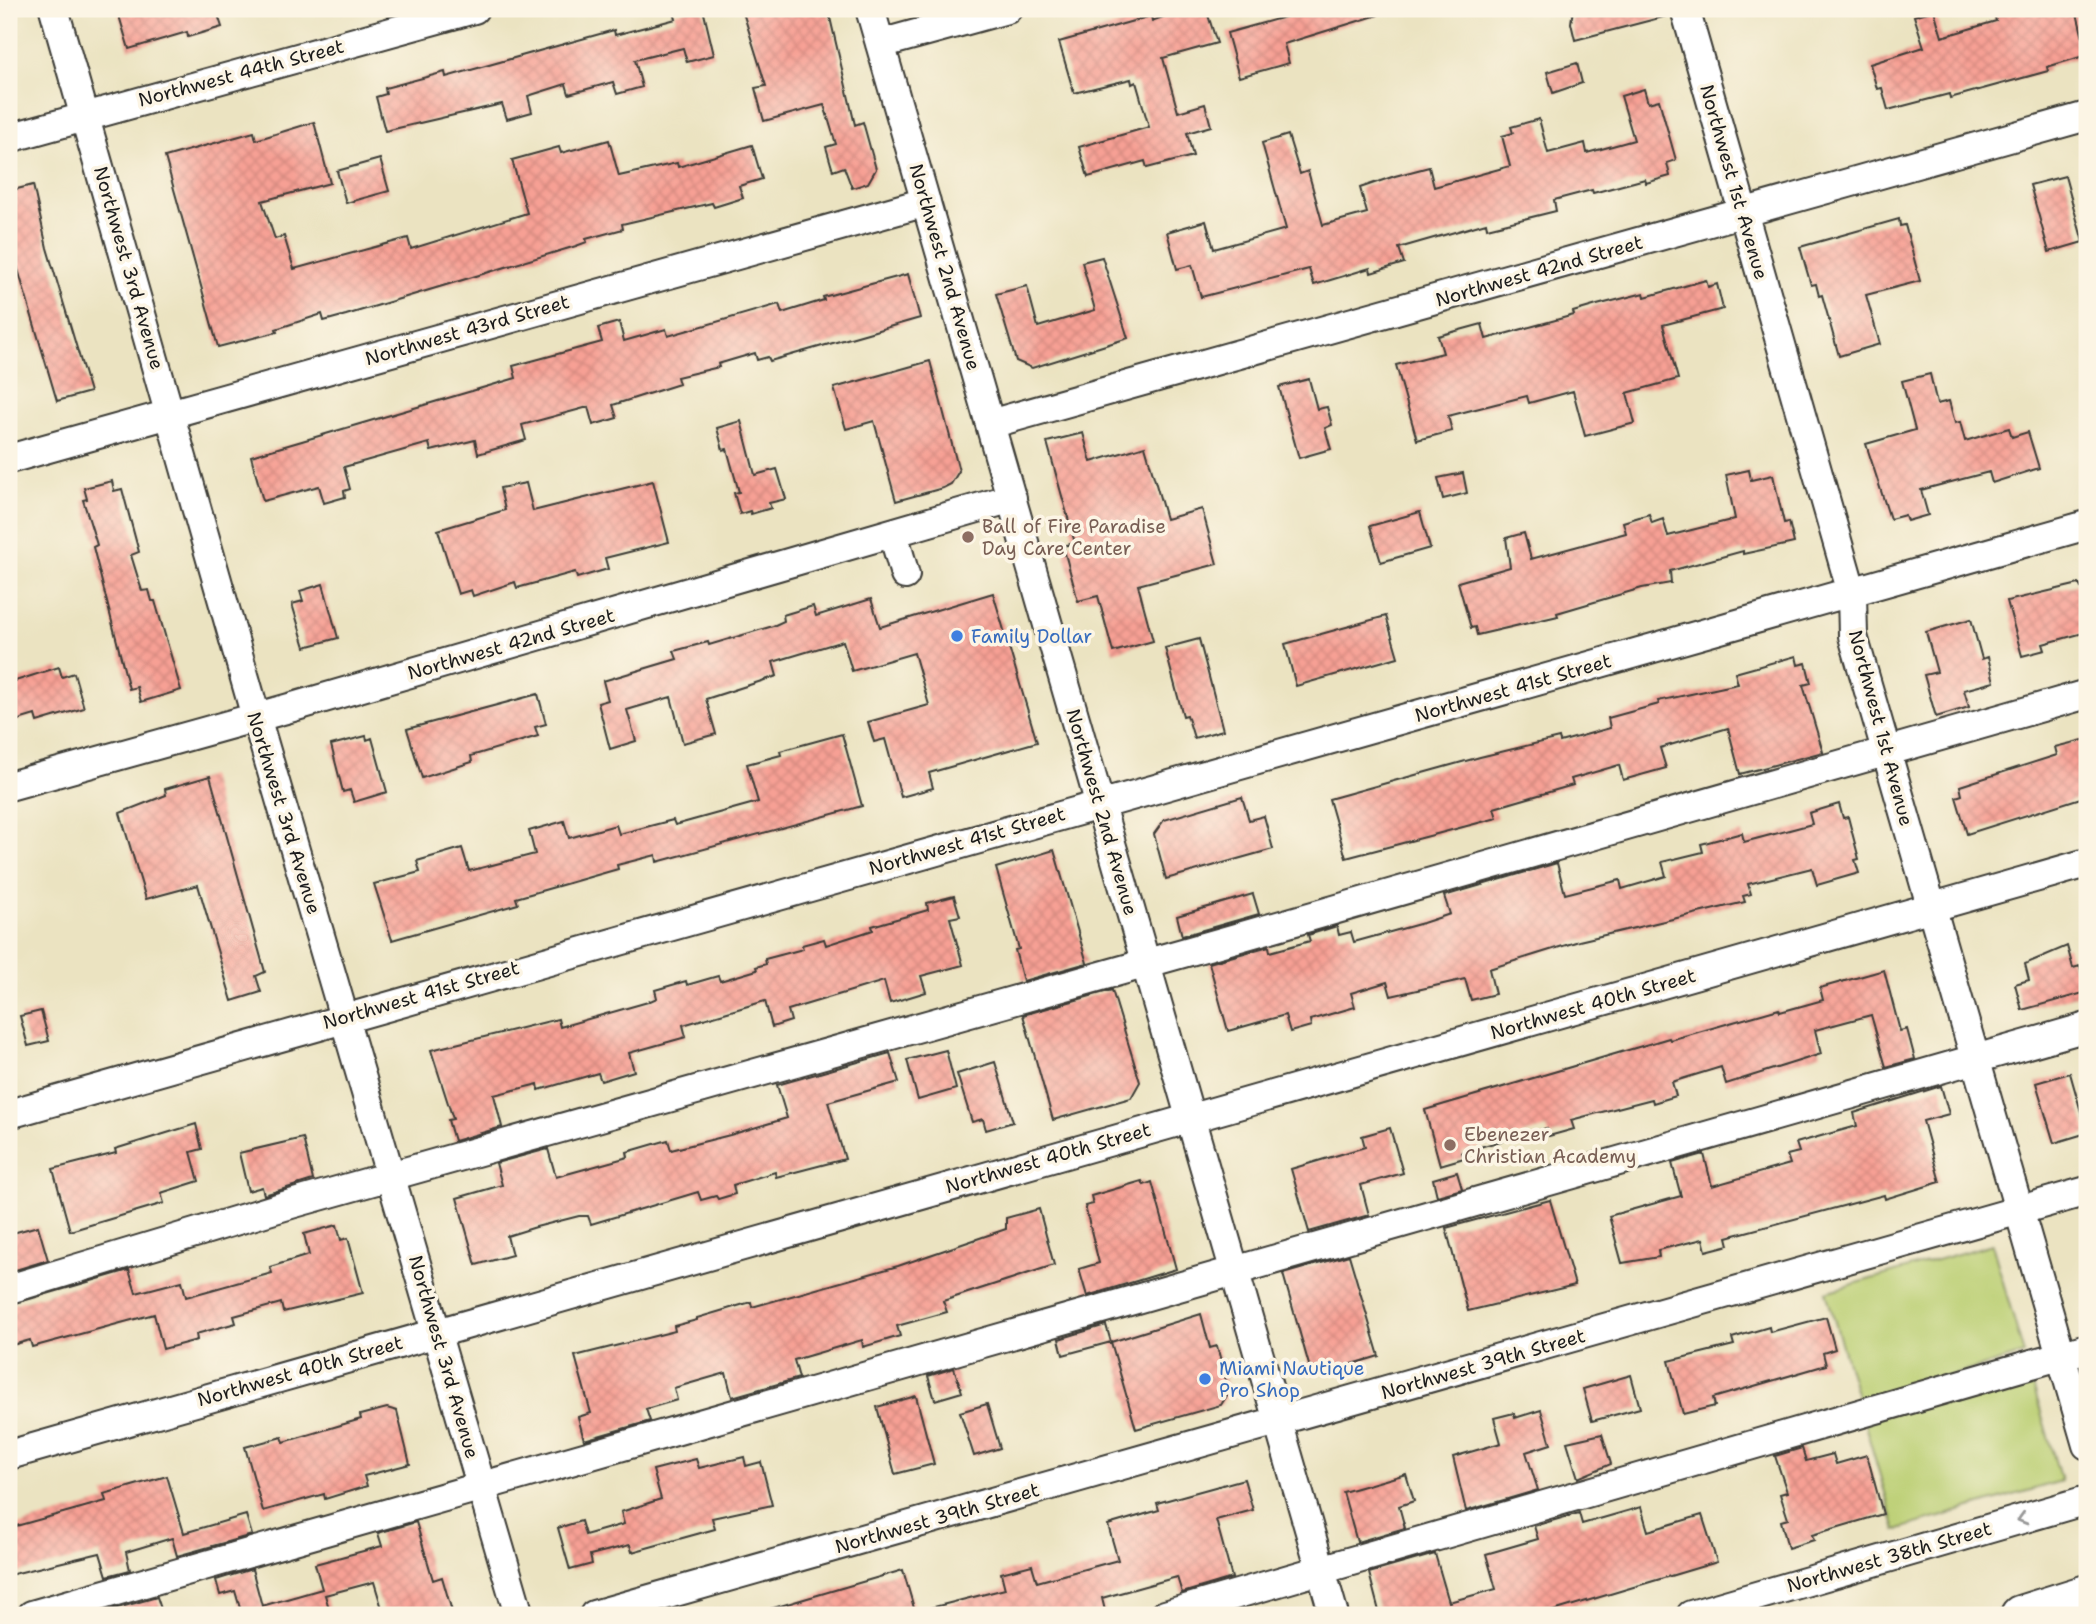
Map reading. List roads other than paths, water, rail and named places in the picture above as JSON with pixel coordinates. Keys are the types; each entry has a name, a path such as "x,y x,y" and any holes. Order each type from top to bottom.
{"highway":[{"path":"2022,1615 2087,1594"}],"street":[{"name":"Northwest 3rd Avenue","path":"54,9 256,717 519,1615"},
{"name":"Northwest 44th Street","path":"9,138 474,9"},
{"name":"Northwest 2nd Avenue","path":"870,9 1334,1615"},
{"path":"880,44 1007,9"},
{"name":"Northwest 1st Avenue","path":"1685,9 1852,593 1853,636 1931,909 2020,1210 2074,1352 2087,1445"},
{"name":"Northwest 42nd Street","path":"990,424 2087,116"},
{"name":"Northwest 43rd Street","path":"9,460 926,202"},
{"name":"Northwest 42nd Street","path":"9,786 1012,498"},
{"name":"Northwest 41st Street","path":"9,1114 2087,525"},
{"path":"893,533 905,575"},
{"path":"9,1289 149,1245 2087,694"},
{"name":"Northwest 40th Street","path":"9,1455 2087,863"},
{"path":"32,1615 2087,1027"},
{"name":"Northwest 39th Street","path":"594,1615 2087,1191"},
{"path":"1165,1615 2074,1352"},
{"name":"Northwest 38th Street","path":"1691,1615 2087,1500"}],"place":[{"name":"Ball of Fire Paradise Day Care Center","path":"968,537"},
{"name":"Family Dollar","path":"957,636"},
{"name":"Ebenezer Christian Academy","path":"1450,1145"},
{"name":"Miami Nautique Pro Shop","path":"1205,1379"}]}
